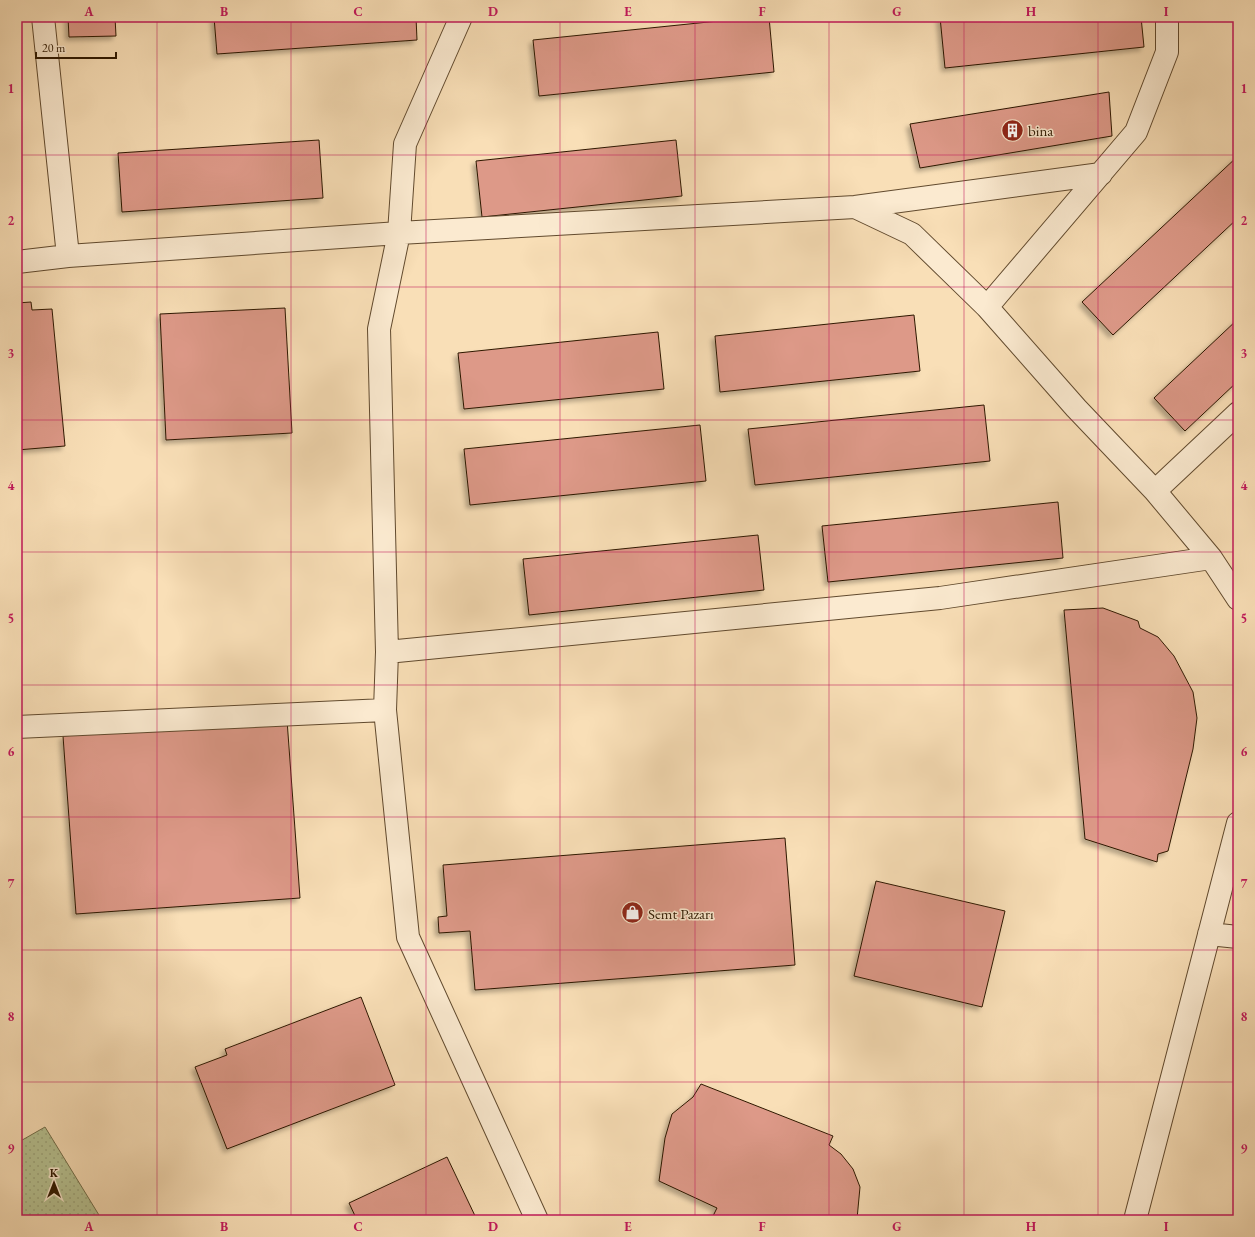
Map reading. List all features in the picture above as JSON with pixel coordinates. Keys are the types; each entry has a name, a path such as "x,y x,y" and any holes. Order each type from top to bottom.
{"street":[{"path":"42,17 68,256"},
{"path":"461,17 405,144 399,233 379,329 386,710 408,937 537,1220"},
{"path":"986,307 1136,132 1167,52 1167,17"},
{"path":"17,262 68,256 399,233 855,208 1101,174"},
{"path":"855,208 912,234 986,307 1076,408 1155,491 1211,558 1238,599"},
{"path":"1155,491 1238,413"},
{"path":"386,652 940,598 1211,558"},
{"path":"17,727 386,710"},
{"path":"1135,1220 1238,823"},
{"path":"1209,934 1238,937"}],"green space":[{"path":"45,1127 102,1220 17,1220 17,1143"}],"building":[{"path":"68,17 115,17 116,36 69,37"},
{"path":"214,17 416,17 417,40 217,54"},
{"path":"769,17 774,72 539,96 533,40"},
{"path":"940,17 1141,17 1144,47 945,68"},
{"name":"bina","path":"1109,92 1112,136 920,168 910,124"},
{"path":"319,140 323,198 122,212 118,153"},
{"path":"676,140 682,196 482,217 476,161"},
{"path":"1238,156 1238,218 1113,335 1082,302"},
{"path":"31,302 32,310 52,309 65,446 17,450 17,303"},
{"path":"285,308 292,433 166,440 160,314"},
{"path":"914,315 920,371 720,392 715,336"},
{"path":"1238,319 1238,381 1185,431 1154,398"},
{"path":"658,332 664,389 464,409 458,353"},
{"path":"984,405 990,461 755,485 748,429"},
{"path":"700,425 706,481 470,505 464,449"},
{"path":"1058,502 1063,558 828,582 822,526"},
{"path":"758,535 764,590 529,615 523,559"},
{"path":"1103,608 1138,621 1140,628 1158,637 1174,656 1193,692 1197,718 1193,749 1168,851 1158,854 1157,862 1085,839 1064,610"},
{"path":"287,720 300,898 76,914 63,736"},
{"name":"Semt Pazarı","path":"785,838 795,965 475,990 470,931 439,933 438,917 447,916 443,865"},
{"path":"876,881 1005,911 982,1007 854,976"},
{"path":"361,997 395,1085 227,1149 195,1067 227,1055 225,1049"},
{"path":"701,1084 833,1136 829,1145 841,1154 853,1169 860,1187 857,1219 859,1220 711,1220 717,1208 659,1181 665,1138 672,1114 693,1097"},
{"path":"447,1157 477,1220 357,1220 349,1203"}],"place":[{"name":"bina","path":"1012,130"},
{"name":"Semt Pazarı","path":"633,913"}]}
